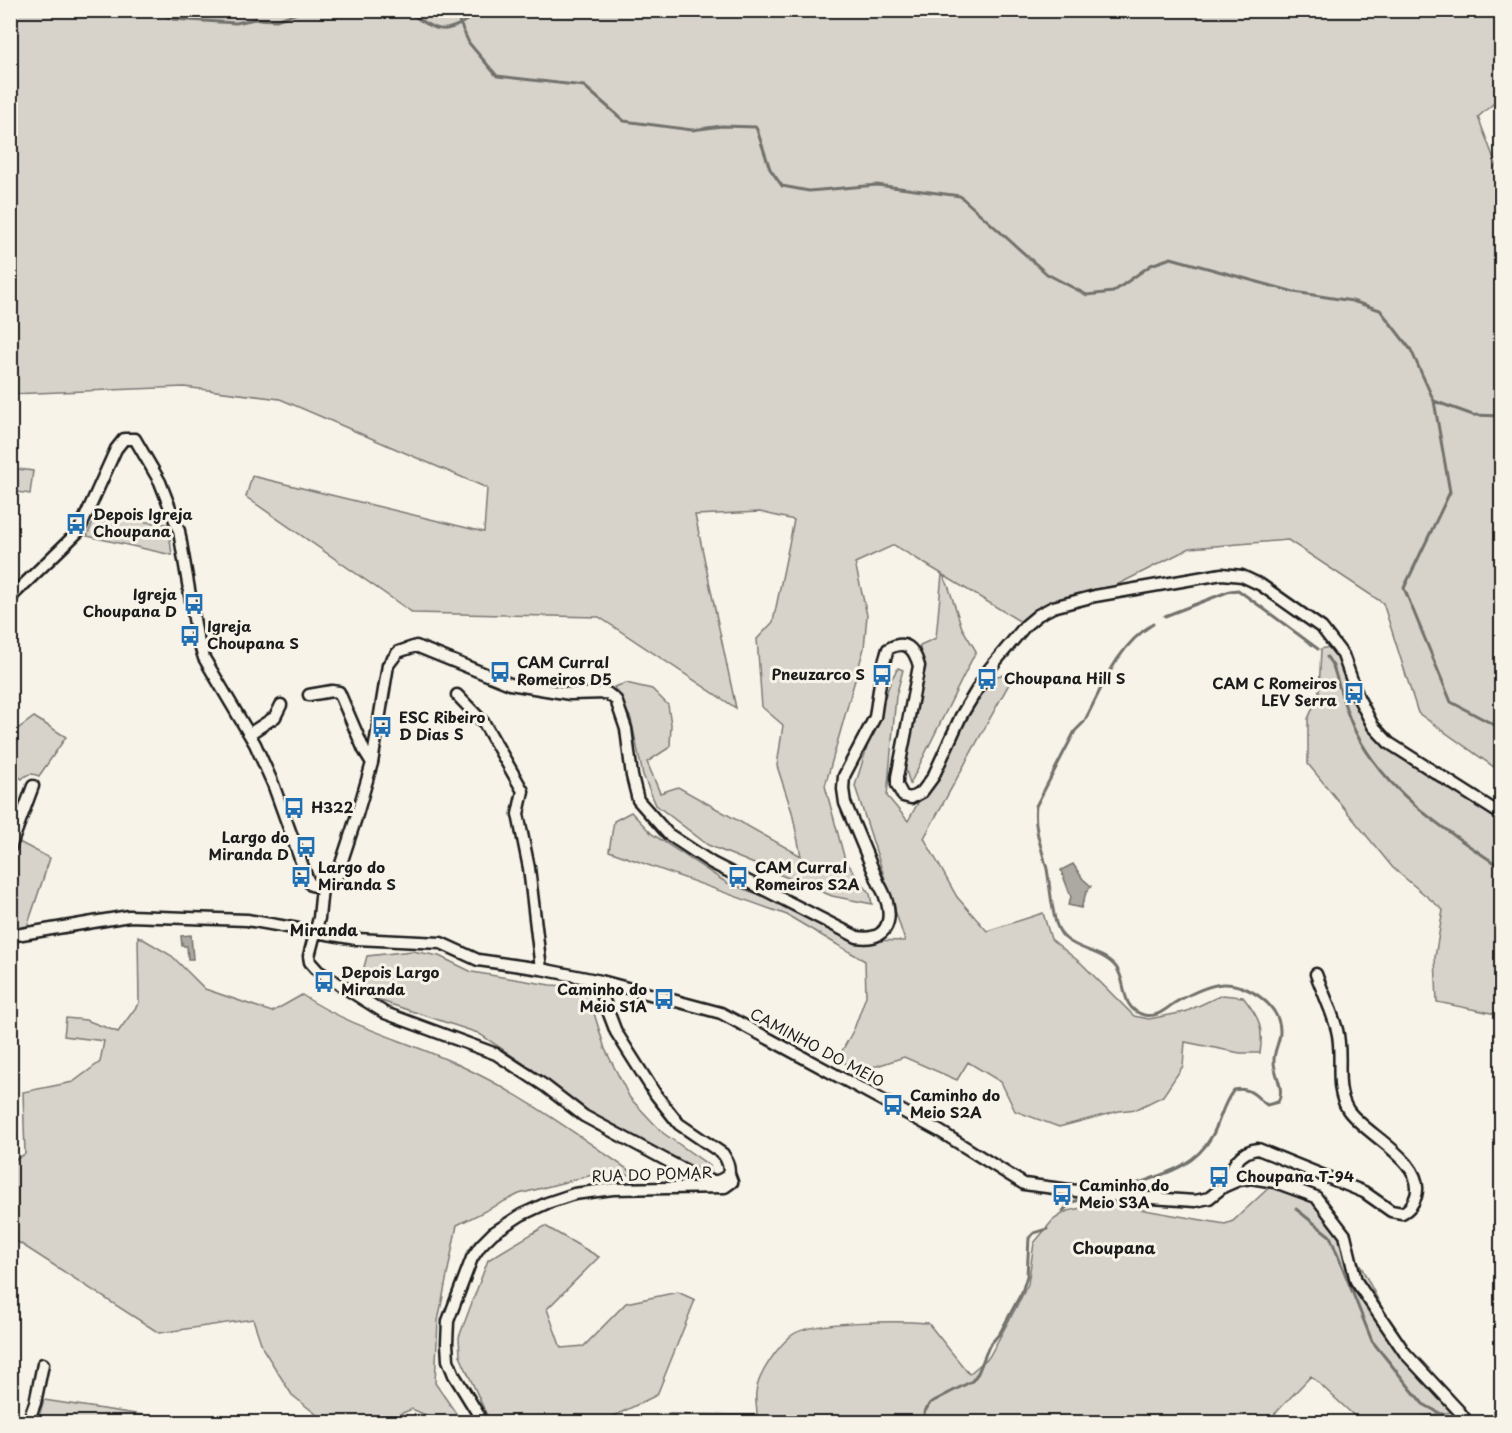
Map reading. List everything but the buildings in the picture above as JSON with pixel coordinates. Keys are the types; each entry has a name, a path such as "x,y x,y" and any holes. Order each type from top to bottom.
{"street":[{"path":"10,601 14,594 79,531 116,449 124,439 135,439 160,482 179,531 204,658 249,734 273,784 307,878 311,885 322,888 330,885 337,876 356,818 372,763 388,665 398,652 416,646 510,684 570,694 607,693 616,700 626,729 632,776 638,800 668,834 712,863 857,937 876,936 888,923 890,911 886,895 844,803 843,789 844,777 875,717 882,669 888,650 896,645 905,645 912,650 919,666 897,777 897,785 903,796 911,798 922,792 933,777 961,716 990,668 1038,615 1053,607 1095,596 1222,574 1242,576 1261,585 1322,628 1343,655 1358,697 1373,726 1389,743 1502,814"},
{"path":"309,695 339,692 372,763"},
{"path":"457,695 484,723 523,791 518,814 529,868 541,969"},
{"path":"249,734 275,717 281,705"},
{"path":"10,848 33,786"},
{"path":"322,888 316,931 309,956 314,967 385,1013 495,1054 545,1086 584,1116 701,1179 719,1181 729,1174 728,1161 723,1154 680,1124 645,1078 609,1018 601,981"},
{"name":"CAMINHO DO MEIO","path":"10,936 129,916 247,920 356,939 441,943 478,960 601,981 721,1013 941,1132 1024,1184 1107,1195 1195,1201 1209,1198 1223,1187 1239,1179 1251,1178 1275,1182 1316,1197 1345,1235 1356,1281 1405,1353 1467,1422"},
{"path":"1223,1187 1238,1158 1248,1151 1258,1149 1364,1192 1391,1211 1402,1213 1413,1203 1418,1190 1414,1173 1406,1163 1350,1113 1340,1096 1341,1053 1337,1029 1316,974"},
{"name":"RUA DO POMAR","path":"480,1422 448,1360 448,1321 472,1258 493,1233 521,1215 574,1194 613,1190 725,1187 732,1182 729,1174"},
{"path":"28,1422 35,1403 43,1364"}],"shaded area":[{"path":"10,11 1501,11 1501,97 1478,117 1502,180 1501,772 1418,713 1383,603 1288,540 1190,548 1095,596 1026,625 943,575 962,628 976,651 910,784 904,763 920,689 920,645 936,638 942,574 894,545 855,563 867,615 864,648 825,786 845,860 870,894 872,904 832,896 708,845 656,805 643,775 631,719 614,687 626,683 652,689 668,705 671,724 670,747 647,762 660,793 678,787 801,856 792,812 777,766 783,725 762,707 757,639 773,622 794,520 760,512 695,515 736,708 599,617 413,613 246,497 252,476 484,532 487,488 280,399 184,387 11,394"},
{"path":"11,468 33,471 30,494 11,491"},
{"path":"95,517 168,524 172,555 87,536"},
{"path":"1337,645 1373,726 1501,815 1501,1015 1437,1002 1435,957 1443,910 1393,868 1308,764 1308,719 1319,693 1321,649"},
{"path":"898,668 903,670 896,696 887,796 908,821 987,677 1004,675 1010,682 924,838 957,897 987,931 1043,913 1051,939 1082,964 1134,1016 1149,1019 1185,1012 1222,995 1243,997 1253,1011 1261,1029 1260,1053 1240,1053 1185,1042 1183,1066 1163,1096 1137,1109 1119,1111 1059,1127 1015,1111 1001,1082 968,1062 957,1080 904,1057 877,1066 858,1068 837,1060 854,1029 866,996 865,961 787,915 609,851 614,821 631,812 652,834 727,883 802,910 870,940 905,941 855,786 871,734"},
{"path":"34,717 66,737 39,776 30,774 22,779 11,772 11,734"},
{"path":"19,842 50,858 27,927 11,928 11,865"},
{"path":"1073,864 1091,886 1081,908 1068,905 1071,897 1061,870"},
{"path":"191,935 193,959 188,959 187,946 182,946 181,936"},
{"path":"138,936 172,956 205,989 272,1012 302,995 340,1016 484,1077 573,1131 636,1175 600,1173 519,1194 457,1225 438,1321 435,1383 462,1422 442,1422 412,1409 381,1422 326,1422 292,1395 263,1349 253,1319 159,1333 11,1239 11,1162 25,1154 23,1092 73,1082 100,1062 104,1041 64,1036 66,1018 86,1020 118,1032 139,1003"},
{"path":"412,951 439,956 472,972 550,985 586,987 605,1049 630,1098 663,1133 710,1166 711,1175 586,1114 532,1069 478,1033 381,1001 360,982 367,956"},
{"path":"1275,1182 1316,1197 1345,1235 1405,1353 1459,1411 1410,1418 1360,1421 1311,1376 1267,1422 641,1422 663,1414 757,1415 756,1395 760,1377 781,1346 792,1335 803,1330 837,1324 928,1323 969,1374 989,1357 1028,1284 1034,1243 1053,1220 1067,1211 1104,1203 1225,1224 1233,1221"},
{"path":"545,1226 599,1257 547,1309 561,1348 584,1346 626,1303 678,1292 695,1300 657,1395 602,1422 490,1422 460,1356 459,1337 488,1260"},
{"path":"44,1400 142,1415 142,1422 37,1422"}],"waterway":[{"path":"155,10 172,19 236,23 255,19 276,20 306,10"},
{"path":"406,10 428,25 444,29 452,28 483,10"},
{"path":"454,10 469,43 497,76 584,86 624,121 692,130 722,126 756,127 770,169 782,186 809,191 877,185 960,196 1047,274 1087,295 1113,292 1151,265 1171,258 1294,292 1352,301 1380,310 1411,350 1434,401 1473,415 1502,416"},
{"path":"1434,401 1450,492 1404,588 1451,702 1502,729"},
{"path":"1165,616 1238,590 1318,649"},
{"path":"1119,1190 1171,1171 1194,1158 1212,1136 1227,1100 1234,1090 1249,1091 1267,1105 1278,1102 1280,1097 1274,1063 1280,1036 1279,1022 1275,1013 1261,998 1242,987 1223,984 1193,993 1157,1014 1144,1015 1136,1012 1127,1001 1120,973 1116,967 1105,958 1071,942 1062,935 1056,923 1047,869 1037,830 1036,806 1075,731 1084,722 1120,655 1140,633 1153,624"},
{"path":"1327,657 1333,666 1355,731 1383,773 1400,792 1439,825 1502,868"},
{"path":"1063,1211 1070,1203 1079,1200"},
{"path":"1296,1209 1330,1236 1372,1341 1423,1404 1456,1422"},
{"path":"925,1422 924,1413 930,1403 972,1381 978,1373 989,1346 1000,1333 1022,1292 1027,1276 1029,1238 1034,1233 1047,1229"}],"place":[{"name":"Depois Igreja Choupana","path":"76,524"},
{"name":"Igreja Choupana D","path":"194,604"},
{"name":"Igreja Choupana S","path":"190,636"},
{"name":"CAM Curral Romeiros D5","path":"500,672"},
{"name":"Pneuzarco S","path":"882,675"},
{"name":"Choupana Hill S","path":"987,679"},
{"name":"CAM C Romeiros LEV Serra","path":"1354,693"},
{"name":"ESC Ribeiro D Dias S","path":"382,727"},
{"name":"H322","path":"294,808"},
{"name":"Largo do Miranda D","path":"306,847"},
{"name":"Largo do Miranda S","path":"301,877"},
{"name":"CAM Curral Romeiros S2A","path":"738,877"},
{"name":"Depois Largo Miranda","path":"324,982"},
{"name":"Caminho do Meio S1A","path":"664,999"},
{"name":"Caminho do Meio S2A","path":"893,1105"},
{"name":"Choupana T-94","path":"1219,1177"},
{"name":"Caminho do Meio S3A","path":"1062,1195"}],"district":[{"name":"Miranda","path":"324,930"},
{"name":"Choupana","path":"1114,1248"}]}
